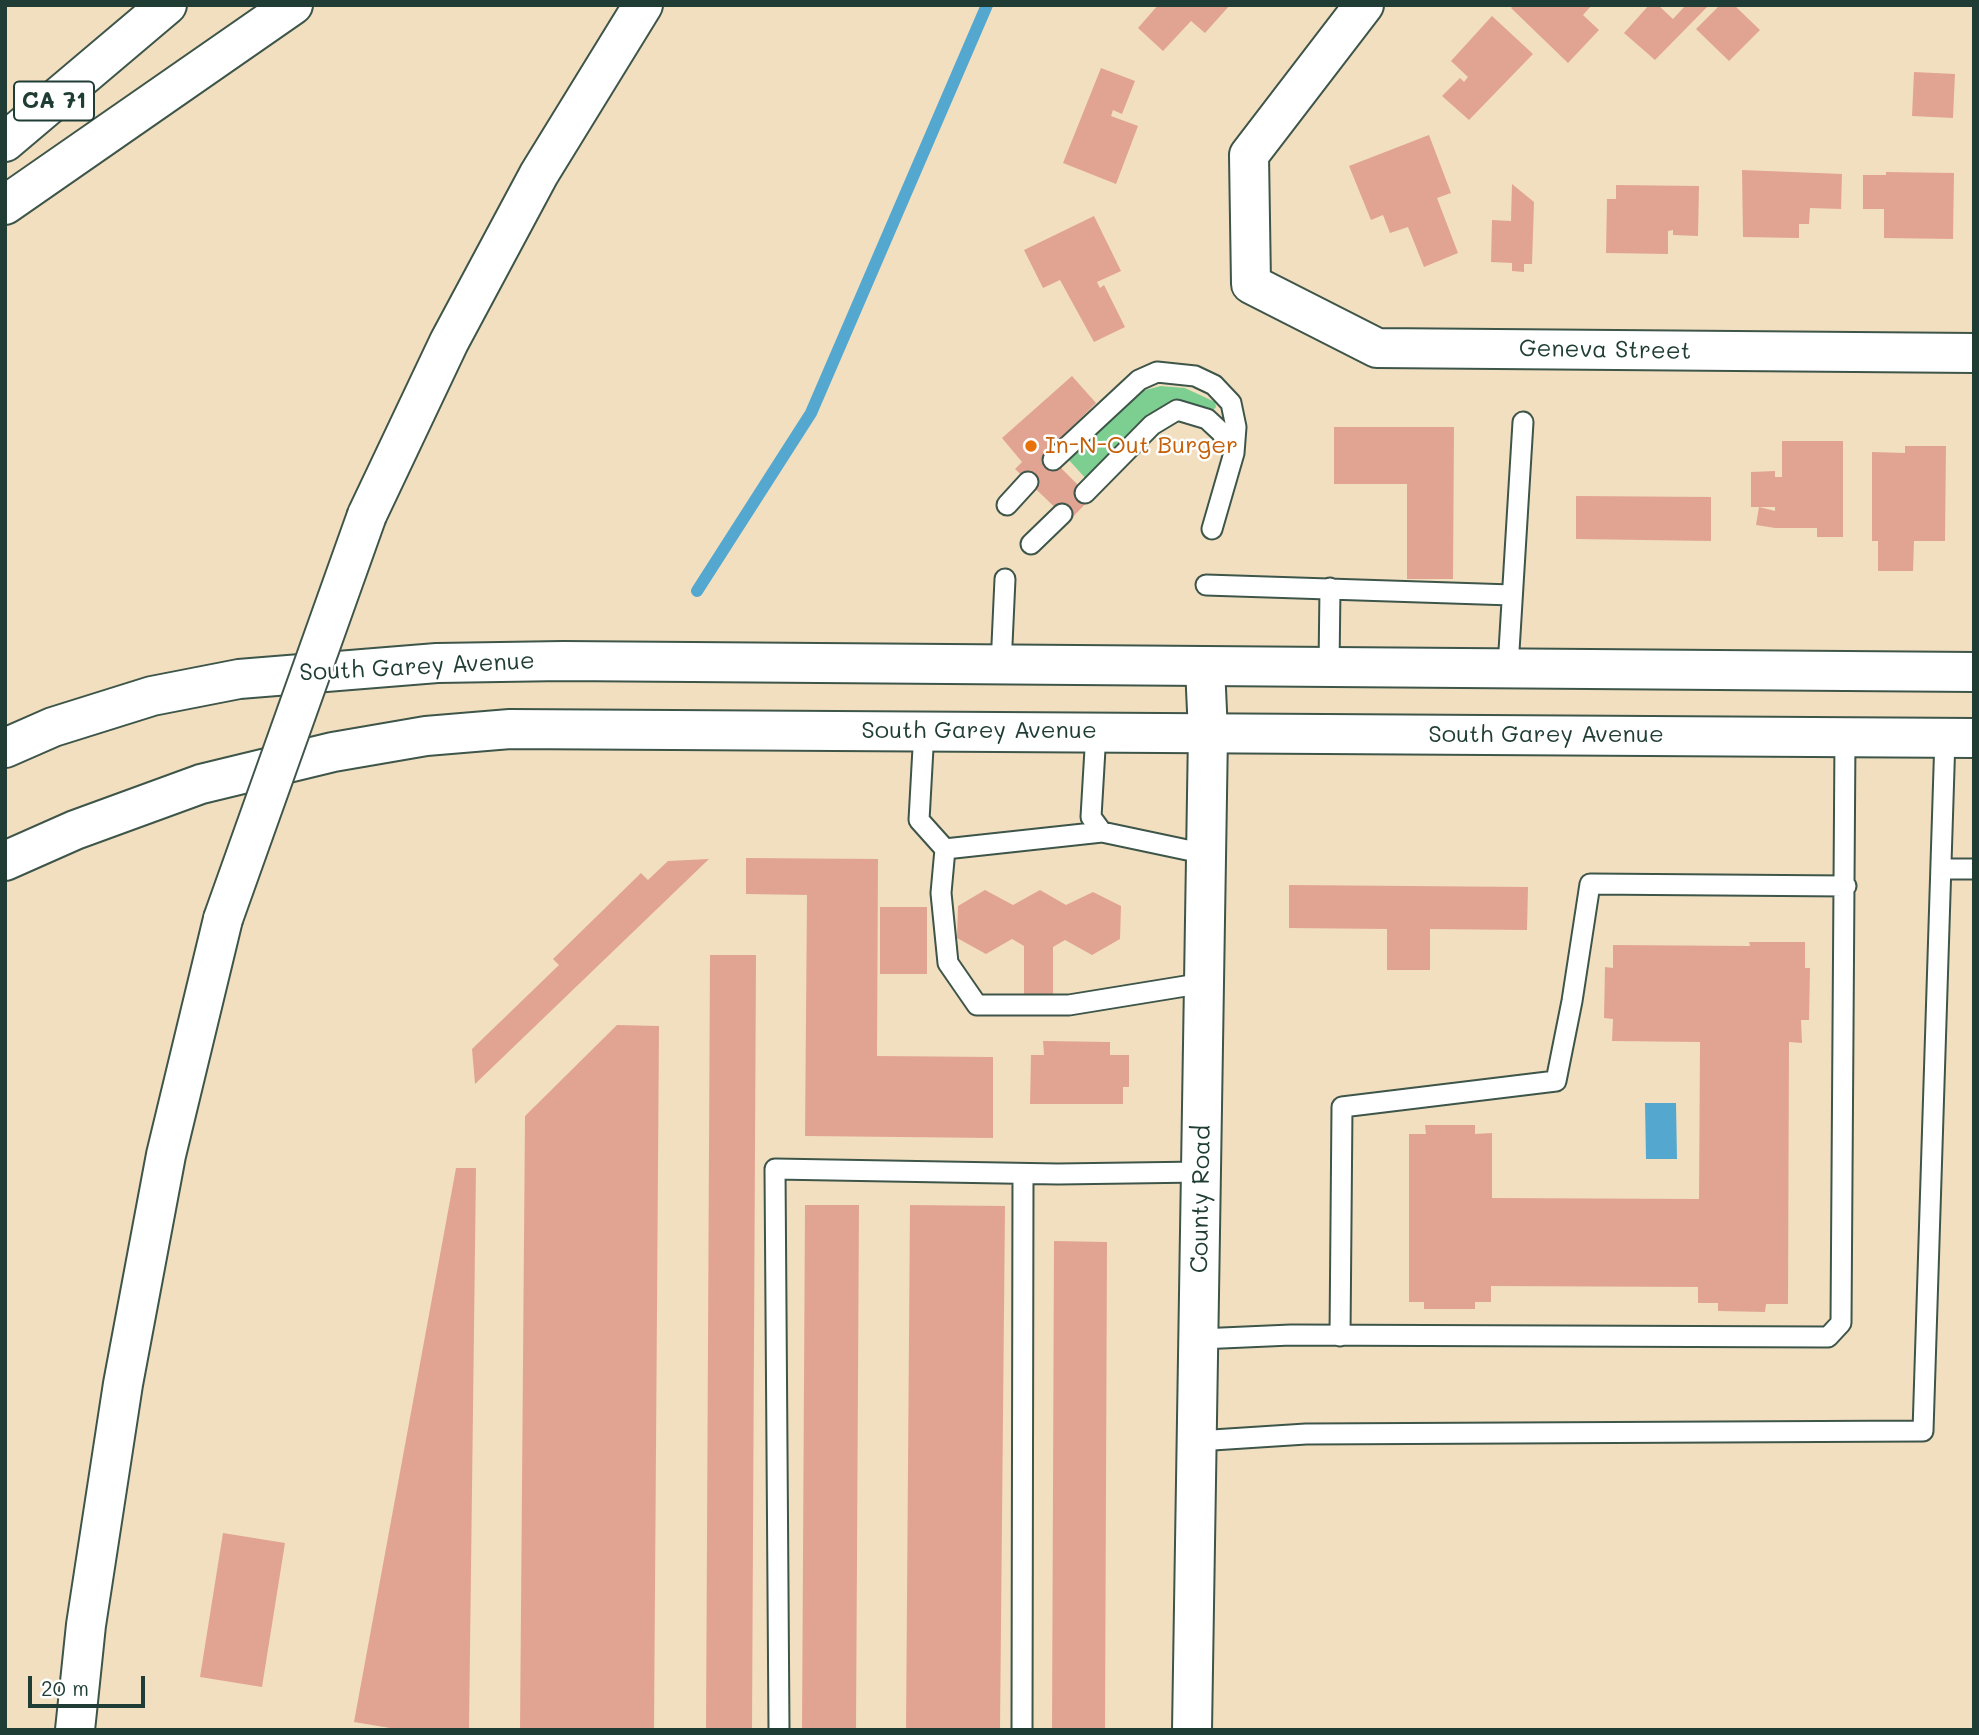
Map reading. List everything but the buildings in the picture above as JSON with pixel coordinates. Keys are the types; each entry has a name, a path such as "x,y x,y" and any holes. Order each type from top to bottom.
{"main road":[{"name":"CA 71","path":"5,142 167,5"},
{"path":"5,205 293,5"},
{"path":"75,1730 86,1625 128,1357 166,1155 223,919 367,515 449,342 539,174 643,5"},
{"name":"Geneva Street","path":"1364,5 1249,155 1251,284 1377,348 1974,353"},
{"name":"South Garey Avenue","path":"5,748 53,727 152,696 239,679 356,667 563,661 1974,672"},
{"name":"County Road","path":"1192,1730 1208,733 1205,667"},
{"name":"South Garey Avenue","path":"5,861 75,830 201,784 332,752 426,736 510,729 1959,738"}],"lane":[{"path":"1054,460 1124,391 1157,372 1195,376 1223,393 1231,403 1236,427 1234,453 1212,529"},
{"path":"1085,493 1152,425 1177,410 1207,419 1221,432 1234,453"},
{"path":"1508,667 1523,422"},
{"path":"1007,505 1028,482"},
{"path":"1031,544 1062,514"},
{"path":"1001,666 1005,579"},
{"path":"1206,584 1512,595"},
{"path":"1329,667 1330,588"},
{"path":"924,730 919,820 945,849 941,893 948,963 977,1004 1069,1005 1204,984"},
{"path":"1096,732 1091,817 1102,832"},
{"path":"1199,1339 1340,1336 1829,1337 1841,1323 1845,737"},
{"path":"1197,1441 1307,1434 1923,1431 1943,869 1959,738"},
{"path":"945,849 1102,832 1206,854"},
{"path":"1943,869 1974,869"},
{"path":"1340,1336 1342,1107 1556,1081 1590,884 1846,886"},
{"path":"779,1730 775,1169 1023,1174 1201,1172"},
{"path":"1023,1174 1023,1730"}],"green space":[{"path":"1161,386 1185,388 1215,402 1216,407 1212,412 1192,405 1089,482 1067,458 1141,391"}],"water":[{"path":"1645,1103 1676,1103 1677,1159 1646,1159"}],"waterway":[{"path":"697,591 811,413 987,5"}],"place":[{"name":"In-N-Out Burger","path":"1031,446"}]}
